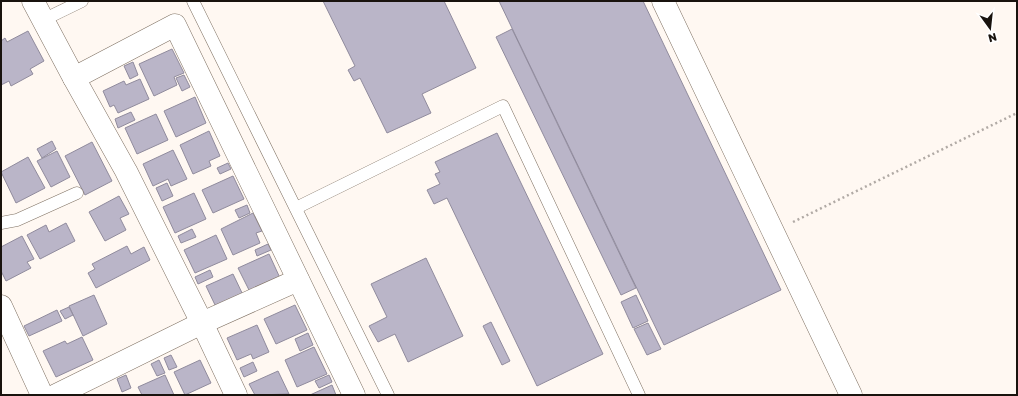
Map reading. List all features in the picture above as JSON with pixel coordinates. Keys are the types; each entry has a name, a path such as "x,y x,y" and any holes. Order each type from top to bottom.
{"street":[{"path":"33,1 126,171 202,323 236,395"},
{"path":"663,1 851,395"},
{"path":"74,78 175,25 354,395"},
{"path":"56,395 202,323 298,280"},
{"path":"1,306 42,395"}],"lane":[{"path":"43,20 82,1"},
{"path":"193,1 388,395"},
{"path":"296,208 503,106 639,395"},
{"path":"1,223 17,220 77,193"}],"path":[{"path":"773,232 1017,113"}],"building":[{"path":"323,1 444,1 476,68 422,94 431,113 387,133 360,78 354,81 348,70 355,66"},
{"path":"499,1 643,1 781,290 664,345"},
{"path":"512,29 636,288 621,295 496,37"},
{"path":"28,31 44,61 30,69 33,74 11,86 9,81 1,85 1,41 5,38 7,42"},
{"path":"172,49 184,73 174,77 177,85 154,96 139,64"},
{"path":"133,62 138,75 130,79 124,66"},
{"path":"184,75 190,87 182,91 176,78"},
{"path":"140,79 149,99 118,113 114,105 110,107 103,91 124,81 126,85"},
{"path":"195,97 206,123 176,137 164,111"},
{"path":"131,112 135,120 118,128 115,119"},
{"path":"156,114 168,140 137,154 125,128"},
{"path":"209,131 220,156 209,161 211,166 193,174 180,145"},
{"path":"497,133 603,354 537,386 447,198 434,204 427,190 440,184 435,174 440,172 435,162"},
{"path":"52,141 56,149 42,158 37,149"},
{"path":"92,142 112,181 85,195 65,156"},
{"path":"173,150 187,179 171,186 168,179 153,186 143,164"},
{"path":"57,151 70,177 51,187 37,161"},
{"path":"28,157 45,188 16,203 1,172"},
{"path":"228,163 231,169 220,174 217,168"},
{"path":"233,176 244,199 213,213 202,190"},
{"path":"167,183 173,196 162,201 156,188"},
{"path":"194,193 206,219 175,233 163,207"},
{"path":"119,196 129,214 120,218 126,230 105,241 89,212"},
{"path":"247,205 250,213 239,218 235,210"},
{"path":"253,213 262,231 256,233 260,243 233,255 221,229"},
{"path":"66,223 75,241 40,259 27,235 46,225 49,232"},
{"path":"192,229 196,237 181,243 178,236"},
{"path":"216,235 227,259 195,273 184,250"},
{"path":"22,236 34,259 27,262 31,268 6,281 1,271 1,247"},
{"path":"268,244 271,250 257,256 255,250"},
{"path":"127,246 131,254 144,247 150,260 96,288 88,273 95,269 92,264"},
{"path":"269,254 280,278 250,292 238,268"},
{"path":"426,258 463,336 408,362 395,334 378,342 369,326 387,317 371,284"},
{"path":"210,270 213,277 198,284 195,277"},
{"path":"233,274 243,295 216,307 206,286"},
{"path":"94,295 107,324 83,336 69,306"},
{"path":"636,295 648,321 633,328 621,302"},
{"path":"295,305 307,330 276,344 264,319"},
{"path":"69,307 73,315 65,319 60,311"},
{"path":"57,310 62,321 29,336 24,326"},
{"path":"491,322 510,361 502,365 483,326"},
{"path":"648,323 661,349 647,355 634,329"},
{"path":"257,325 269,352 253,359 251,354 237,360 227,338"},
{"path":"308,333 313,345 300,351 295,339"},
{"path":"82,337 93,360 56,377 43,351 65,341 67,344"},
{"path":"314,347 327,374 297,387 285,360"},
{"path":"171,355 177,367 169,370 164,358"},
{"path":"159,360 165,373 157,376 151,364"},
{"path":"200,360 211,383 185,395 174,372"},
{"path":"253,362 257,371 244,377 240,368"},
{"path":"278,371 289,394 255,395 249,384"},
{"path":"126,375 131,388 122,392 117,379"},
{"path":"165,375 174,395 142,395 138,387"},
{"path":"329,375 332,382 319,388 315,381"},
{"path":"332,385 336,395 310,395"}]}
